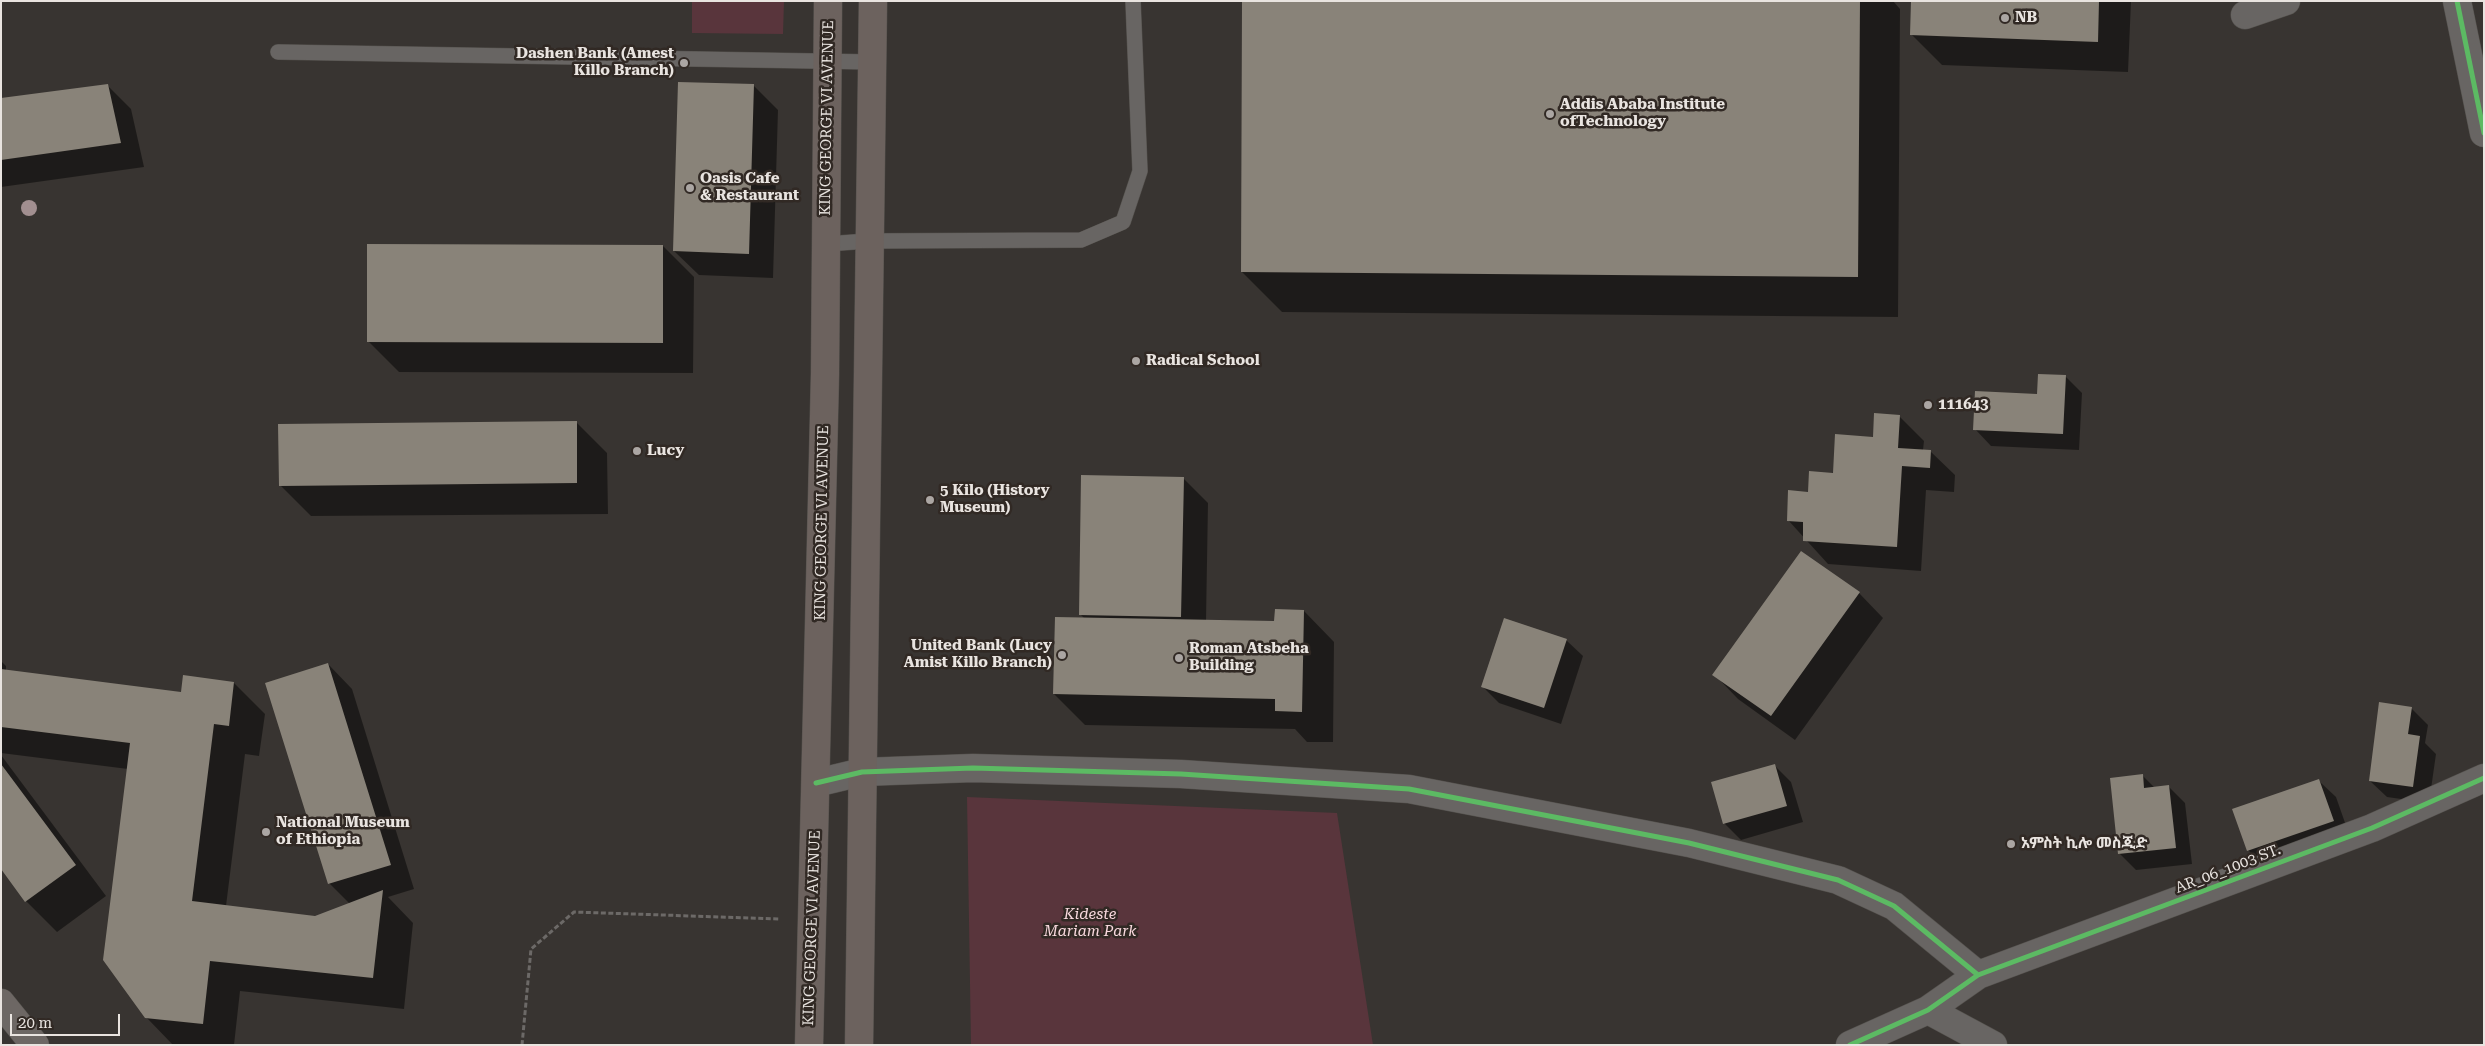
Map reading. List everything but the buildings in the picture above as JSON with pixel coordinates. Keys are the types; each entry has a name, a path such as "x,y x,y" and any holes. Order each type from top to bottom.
{"main road":[{"name":"KING GEORGE VI AVENUE","path":"809,1045 825,374 828,1"},
{"path":"859,1045 868,241 873,1"},
{"path":"798,1045 812,949"},
{"path":"1,1003 35,1045"}],"street":[{"path":"2245,15 2286,1"},
{"path":"2457,1 2484,133"},
{"path":"816,783 862,772 973,768 1181,774 1409,789 1689,843 1838,880 1894,906 1978,975"},
{"name":"AR_06_1003 ST.","path":"1850,1045 1928,1010 1978,975 2372,828 2484,778"},
{"path":"1928,1010 1993,1045"}],"lane":[{"path":"826,244 868,241 1082,240 1123,222 1140,171 1133,1"},
{"path":"278,52 872,62"}],"path":[{"path":"522,1045 531,948 574,912 813,920"}],"green space":[{"path":"692,1 784,1 783,34 692,33"},
{"name":"Kideste Mariam Park","path":"967,797 1337,813 1373,1045 971,1045"}],"cycle path":[{"path":"2457,1 2484,133"},
{"path":"816,783 862,772 973,768 1181,774 1409,789 1689,843 1838,880 1894,906 1978,975"},
{"path":"1850,1045 1928,1010 1978,975 2372,828 2484,778"}],"place":[{"name":"NB","path":"2005,18"},
{"name":"Dashen Bank (Amest Killo Branch)","path":"684,63"},
{"name":"Addis Ababa Institute ofTechnology","path":"1550,114"},
{"name":"Oasis Cafe & Restaurant","path":"690,188"},
{"name":"Radical School","path":"1136,361"},
{"name":"111643","path":"1928,405"},
{"name":"Lucy","path":"637,451"},
{"name":"5 Kilo (History Museum)","path":"930,500"},
{"name":"United Bank (Lucy Amist Killo Branch)","path":"1062,655"},
{"name":"Roman Atsbeha Building","path":"1179,658"},
{"name":"National Museum of Ethiopia","path":"266,832"},
{"name":"አምስት ኪሎ መስጂድ","path":"2011,844"}]}
